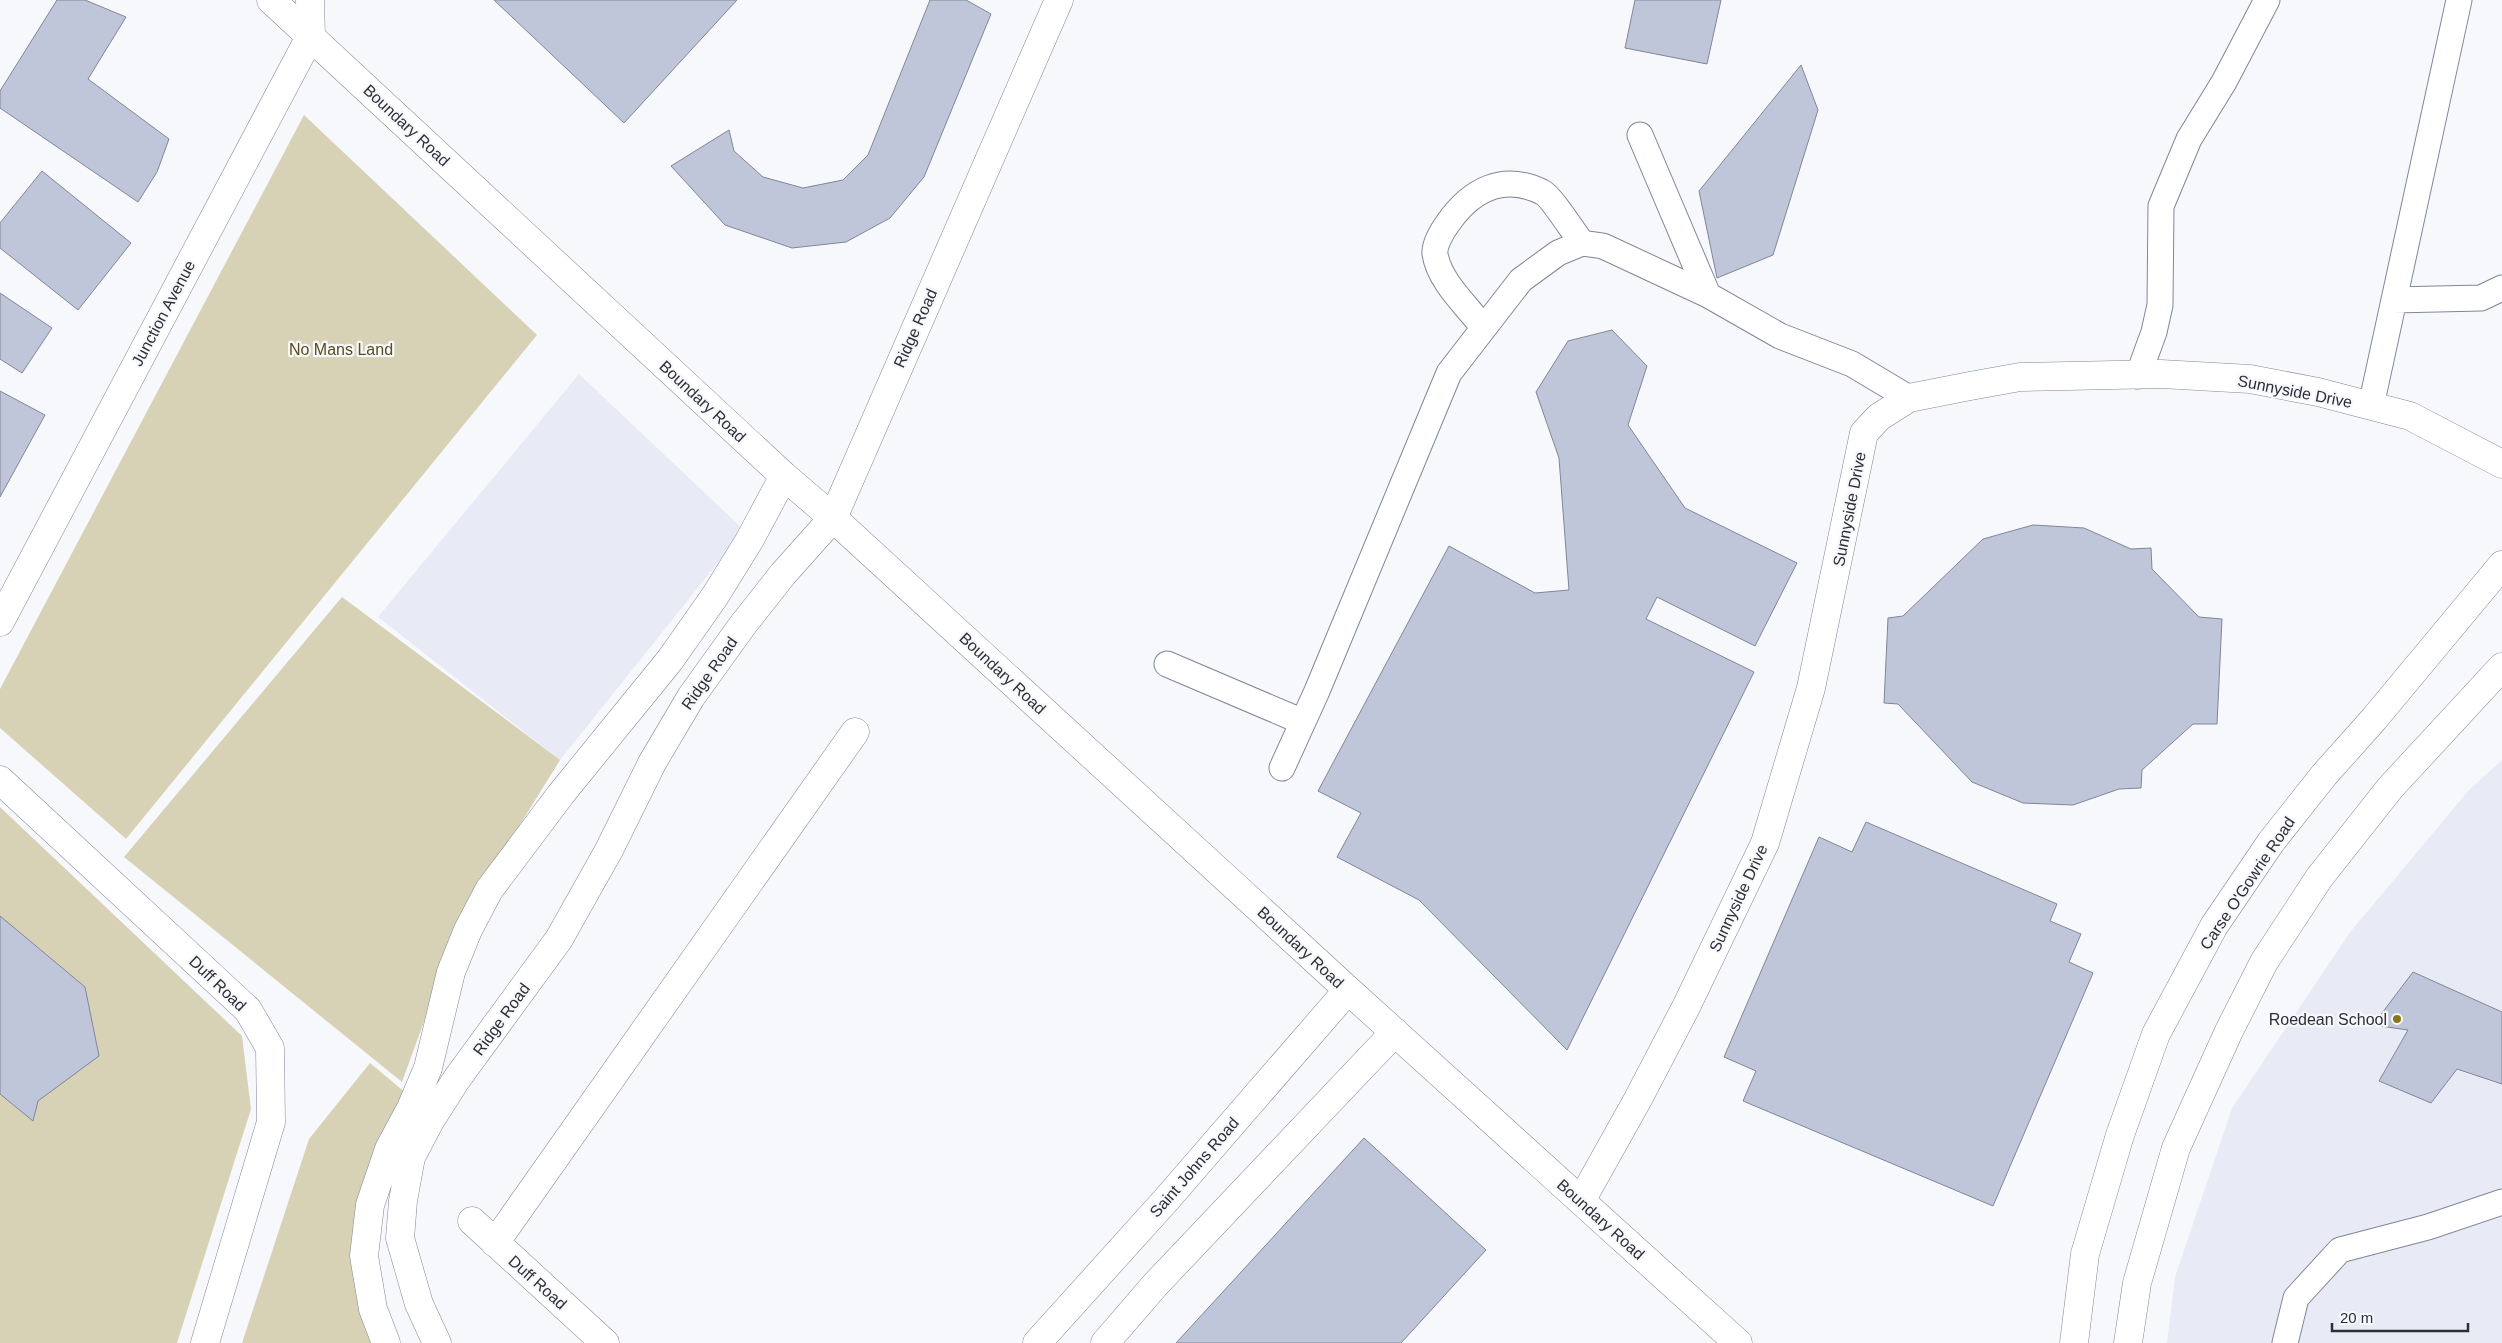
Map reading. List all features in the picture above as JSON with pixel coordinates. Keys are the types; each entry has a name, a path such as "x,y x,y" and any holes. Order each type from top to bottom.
{"street":[{"name":"Boundary Road","path":"271,0 311,34 784,476 833,518 1348,990 1738,1343"},
{"name":"Junction Avenue","path":"0,622 311,34 310,0"},
{"name":"Ridge Road","path":"437,1343 420,1304 400,1238 403,1202 411,1157 456,1080 559,939 609,850 652,762 691,697 771,589 833,518 1059,0"},
{"name":"Sunnyside Drive","path":"1581,1201 1686,1007 1765,843 1811,688 1864,433 1879,417 1908,398 2020,377 2138,376 2161,374 2250,379 2318,392 2410,416 2502,464"},
{"path":"386,1343 373,1308 364,1256 370,1205 389,1149 411,1108 428,1068 451,972 468,930 488,890 561,794 670,660 715,596 749,541 784,476"},
{"name":"Carse O'Gowrie Road","path":"2074,1343 2085,1254 2120,1135 2156,1034 2214,926 2271,842 2324,775 2387,704 2502,566"},
{"path":"2128,1343 2137,1283 2176,1148 2229,1031 2264,962 2319,878 2390,788 2501,668"},
{"path":"495,1243 855,732"},
{"name":"Duff Road","path":"0,780 248,1010 270,1048 271,1122 205,1343"},
{"name":"Saint Johns Road","path":"1038,1343 1166,1200 1348,990"},
{"path":"1105,1343 1155,1286 1395,1032"},
{"name":"Duff Road","path":"472,1222 605,1343"}],"lane":[{"path":"2138,376 2154,332 2160,305 2161,206 2189,139 2224,82 2267,0"},
{"path":"2371,406 2459,0"},
{"path":"1640,135 1708,295"},
{"path":"1483,327 1444,277 1434,252 1442,232 1459,207 1480,190 1497,185 1515,184 1529,187 1545,193 1582,243"},
{"path":"1282,768 1449,372 1521,280 1558,253 1582,243 1603,246 1708,295 1780,336 1852,364 1908,398"},
{"path":"2394,300 2481,298 2502,288"},
{"path":"1168,664 1303,722"},
{"path":"2284,1343 2296,1298 2340,1250 2428,1228 2502,1202"}],"shaded area":[{"path":"579,374 744,530 560,760 378,617"},
{"name":"Roedean School","path":"2502,760 2502,1343 2167,1343 2175,1277 2232,1108 2351,931 2469,790"}],"green space":[{"name":"No Mans Land","path":"304,115 537,335 126,839 0,728 0,689"},
{"path":"342,597 560,760 461,920 402,1082 124,857"},
{"path":"0,807 242,1036 251,1109 177,1343 0,1343"},
{"path":"370,1063 407,1094 361,1197 374,1343 242,1343 309,1139"}],"building":[{"path":"57,0 85,0 126,17 88,79 169,139 157,172 138,202 0,108 0,91"},
{"path":"494,0 737,0 624,123"},
{"path":"930,0 966,0 991,14 924,177 890,218 846,242 792,248 725,225 671,166 729,130 734,151 763,177 803,188 843,180 868,155"},
{"path":"1635,0 1721,0 1707,64 1625,48"},
{"path":"1801,65 1818,110 1773,255 1717,278 1699,191"},
{"path":"42,171 131,243 78,310 0,248 0,223"},
{"path":"0,293 52,328 22,373 0,359"},
{"path":"1612,330 1647,366 1628,425 1685,508 1797,563 1755,646 1657,597 1646,619 1754,672 1567,1050 1419,900 1337,857 1361,813 1318,791 1449,546 1535,593 1569,590 1559,458 1536,392 1568,341"},
{"path":"0,391 45,415 0,497"},
{"path":"2033,525 2084,528 2131,549 2151,548 2152,569 2199,617 2222,619 2217,724 2193,724 2142,770 2141,788 2119,789 2073,805 2023,803 1972,782 1898,704 1884,703 1888,618 1903,616 1983,539"},
{"path":"1866,822 2057,904 2050,921 2081,934 2069,962 2093,973 1993,1206 1743,1101 1756,1071 1724,1057 1819,837 1852,852"},
{"path":"0,916 85,987 99,1056 38,1101 33,1121 0,1094"},
{"path":"2413,972 2502,1012 2502,1084 2457,1069 2431,1103 2379,1081 2408,1030 2373,1025"},
{"path":"1364,1138 1486,1250 1401,1343 1176,1343"}],"place":[{"name":"Roedean School","path":"2397,1019"}]}
